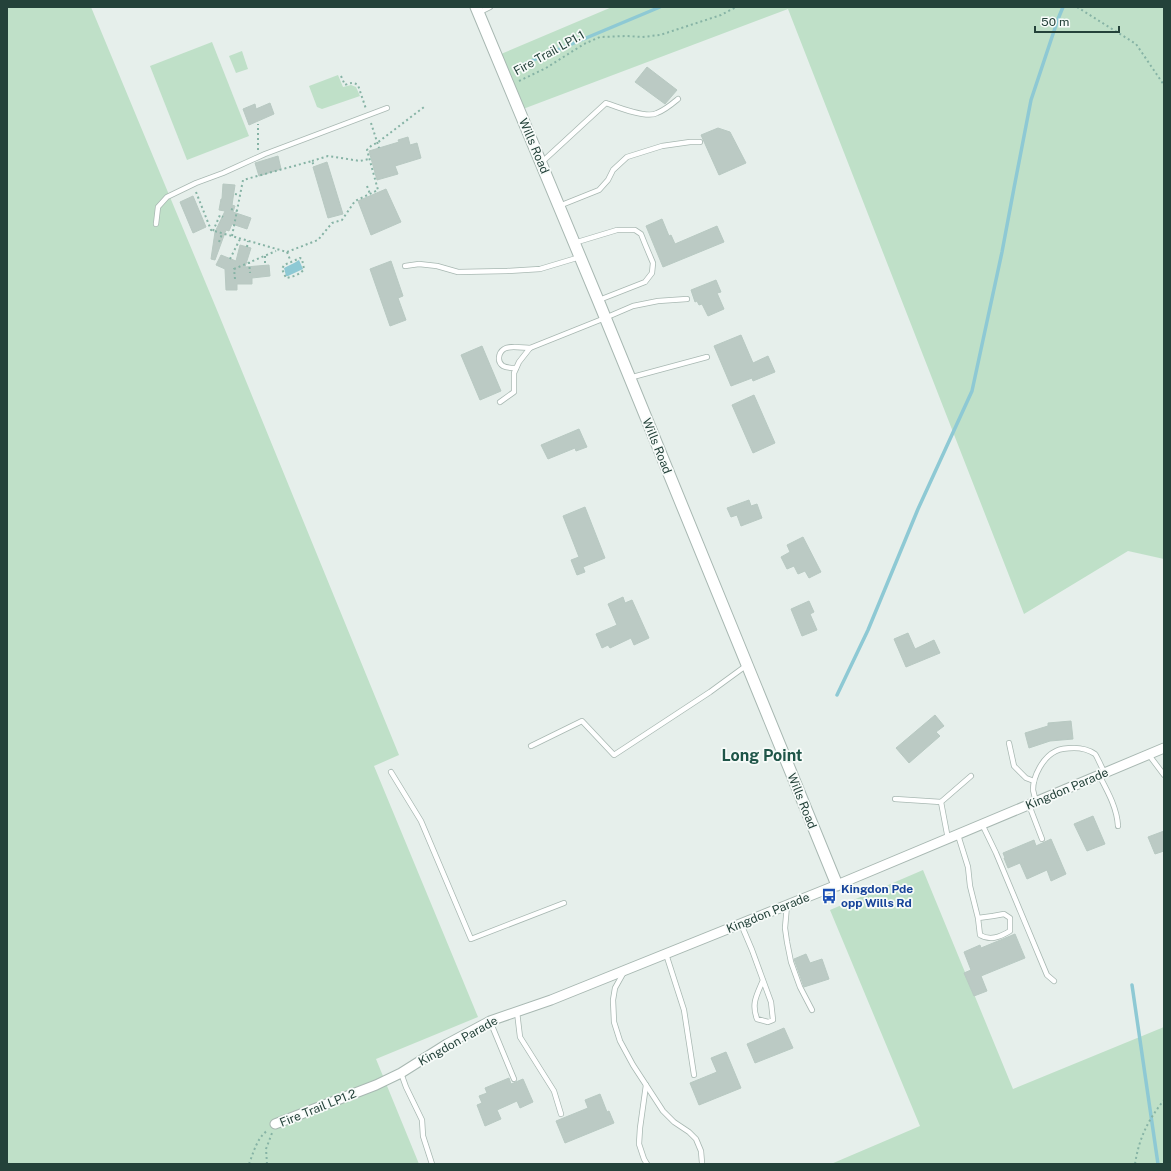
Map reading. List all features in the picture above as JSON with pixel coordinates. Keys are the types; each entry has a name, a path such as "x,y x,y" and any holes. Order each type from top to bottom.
{"street":[{"name":"Wills Road","path":"477,10 598,300 836,885"},
{"name":"Kingdon Parade","path":"376,1085 401,1073 447,1044 490,1021 551,1000 742,924 1164,748"},
{"name":"Fire Trail LP1.2","path":"275,1124 376,1085"}],"lane":[{"path":"477,10 490,7"},
{"path":"541,163 606,103 628,111 656,114 678,99"},
{"path":"156,224 158,207 167,197 257,157 387,108"},
{"path":"559,206 599,190 608,180 613,170 627,157 662,146 700,142"},
{"path":"574,243 617,230 635,230 641,234 652,263 652,273 645,282 598,300"},
{"path":"405,266 419,264 437,266 458,272 540,269 580,257"},
{"path":"516,368 508,368 500,362 499,357 504,348 530,348 643,303 687,299"},
{"path":"500,402 514,392 514,373 519,362 530,348"},
{"path":"629,378 707,357"},
{"path":"531,746 582,721 614,755 710,692 747,665"},
{"path":"1009,743 1014,766 1026,778 1034,781"},
{"path":"1042,838 1032,803 1034,781 1045,759 1055,751 1065,748 1079,748 1090,751 1096,755 1117,815 1118,826"},
{"path":"1149,755 1164,775"},
{"path":"391,772 421,821 471,939 564,903"},
{"path":"895,800 941,802 971,776"},
{"path":"941,802 948,839"},
{"path":"982,824 996,853 1047,975 1054,981"},
{"path":"958,835 968,867 970,886 978,918 980,935 984,938 992,938 1002,936 1010,931 1010,918 1004,914 978,918"},
{"path":"787,905 785,928 788,949 800,987 812,1010"},
{"path":"742,924 763,980 771,1002 773,1020 768,1022 757,1019 754,1012 754,1002 763,980"},
{"path":"666,954 684,1010 694,1075"},
{"path":"625,970 616,988 613,1000 614,1022 620,1041 633,1065 663,1111 674,1122 689,1132 696,1139 701,1151 702,1164"},
{"path":"517,1012 520,1037 554,1091 561,1114"},
{"path":"490,1021 514,1079"},
{"path":"401,1073 422,1120 423,1136 432,1164"},
{"path":"646,1085 639,1144 647,1164"}],"path":[{"name":"Fire Trail LP1.1","path":"508,86 546,68 593,39 600,37 627,36 642,38 660,35 721,15 736,7"},
{"path":"1077,7 1136,44 1164,85"},
{"path":"193,185 211,230 287,252 318,240 332,224 342,220 355,201 378,190 367,152 368,148 377,143 424,107"},
{"path":"257,157 258,124"},
{"path":"232,236 243,180 328,156 360,161 369,159"},
{"path":"312,161 314,166"},
{"path":"367,186 370,194"},
{"path":"235,194 240,195"},
{"path":"231,210 237,211"},
{"path":"213,231 220,215 223,217"},
{"path":"219,242 222,234"},
{"path":"230,259 240,239"},
{"path":"248,241 248,247"},
{"path":"235,279 234,269 277,250"},
{"path":"287,252 291,262"},
{"path":"265,256 266,266"},
{"path":"300,258 302,259 304,269 301,273 286,278 282,269 291,262 300,258"},
{"path":"249,262 250,272"},
{"path":"1135,1164 1139,1144 1149,1120 1164,1100"},
{"path":"250,1164 255,1147 263,1134 275,1124"},
{"name":"Fire Trail LP1.2","path":"267,1164 266,1149 275,1124"}],"green space":[{"path":"7,7 91,7 399,755 374,766 478,1017 376,1059 419,1164 7,1164"},
{"path":"612,7 1164,7 1164,559 1128,551 1024,614 788,9 523,109 501,54"},
{"path":"212,42 249,136 187,160 150,66"},
{"path":"242,51 248,69 236,73 229,56"},
{"path":"338,75 343,87 351,85 356,87 360,96 322,109 317,107 309,86"},
{"path":"923,870 1013,1089 1164,1027 1164,1164 831,1164 920,1126 830,910"}],"water":[{"path":"299,260 303,269 286,276 284,268"}],"building":[{"path":"647,67 677,90 665,104 635,82"},
{"path":"270,103 274,114 249,125 243,109 255,104 256,109"},
{"path":"718,128 730,132 746,163 719,175 701,135"},
{"path":"408,137 410,145 417,143 421,158 395,166 398,174 377,180 369,151 399,142 398,140"},
{"path":"278,156 281,169 259,176 255,163"},
{"path":"327,162 343,214 328,218 313,167"},
{"path":"223,184 235,185 232,205 235,206 233,212 251,218 247,229 232,224 229,231 226,230 215,260 211,259 215,232 225,211 219,210 222,199"},
{"path":"386,189 401,222 371,235 358,201"},
{"path":"193,196 206,227 193,233 180,202"},
{"path":"662,219 669,236 671,235 675,244 717,226 724,242 663,267 646,226"},
{"path":"240,245 251,248 245,267 269,265 270,276 252,278 252,284 237,284 237,290 226,290 225,269 216,265 221,255 236,261"},
{"path":"391,261 403,296 398,298 406,320 390,326 370,269"},
{"path":"716,280 721,292 717,293 724,309 708,316 702,304 699,305 697,301 695,302 691,290"},
{"path":"741,335 753,363 768,356 775,372 753,381 752,378 731,386 714,346"},
{"path":"482,346 501,391 480,400 461,355"},
{"path":"754,395 775,443 753,453 732,405"},
{"path":"579,429 587,447 576,451 575,448 548,459 541,445"},
{"path":"749,500 751,506 757,504 762,518 741,526 737,515 731,517 727,508"},
{"path":"585,507 605,558 583,567 585,572 577,575 571,560 579,557 563,516"},
{"path":"803,537 821,572 809,578 805,571 798,574 794,566 787,569 781,557 790,552 787,545"},
{"path":"623,597 625,603 632,600 649,638 634,645 631,638 610,648 608,645 602,648 596,634 617,625 608,604"},
{"path":"809,601 814,612 810,614 817,630 802,636 791,609"},
{"path":"908,633 915,649 934,640 940,653 906,667 894,639"},
{"path":"935,715 944,726 936,732 940,736 909,763 896,748"},
{"path":"1071,721 1073,739 1050,741 1029,748 1025,733 1048,726 1048,723"},
{"path":"1093,816 1105,844 1087,851 1074,824"},
{"path":"1164,831 1164,851 1155,854 1148,837"},
{"path":"1051,839 1066,874 1051,881 1047,870 1027,879 1020,863 1008,868 1003,853 1034,840 1036,846"},
{"path":"1015,934 1025,958 981,976 987,991 974,996 964,973 971,970 964,952 980,945 981,948"},
{"path":"806,954 810,963 822,959 829,979 804,987 794,959"},
{"path":"784,1028 793,1048 755,1063 747,1044"},
{"path":"726,1052 741,1088 699,1105 690,1083 717,1072 711,1058"},
{"path":"509,1078 511,1084 523,1079 533,1102 520,1108 517,1101 497,1110 501,1119 485,1126 477,1105 482,1103 479,1096 487,1093 485,1088"},
{"path":"600,1094 607,1112 609,1111 614,1123 565,1143 556,1121 588,1108 585,1100"}],"waterway":[{"path":"524,64 660,7"},
{"path":"837,695 868,630 918,509 972,391 1002,252 1031,100 1063,7"},
{"path":"1132,985 1158,1164"}],"place":[{"name":"Kingdon Pde opp Wills Rd","path":"829,896"}],"district":[{"name":"Long Point","path":"762,755"}]}
